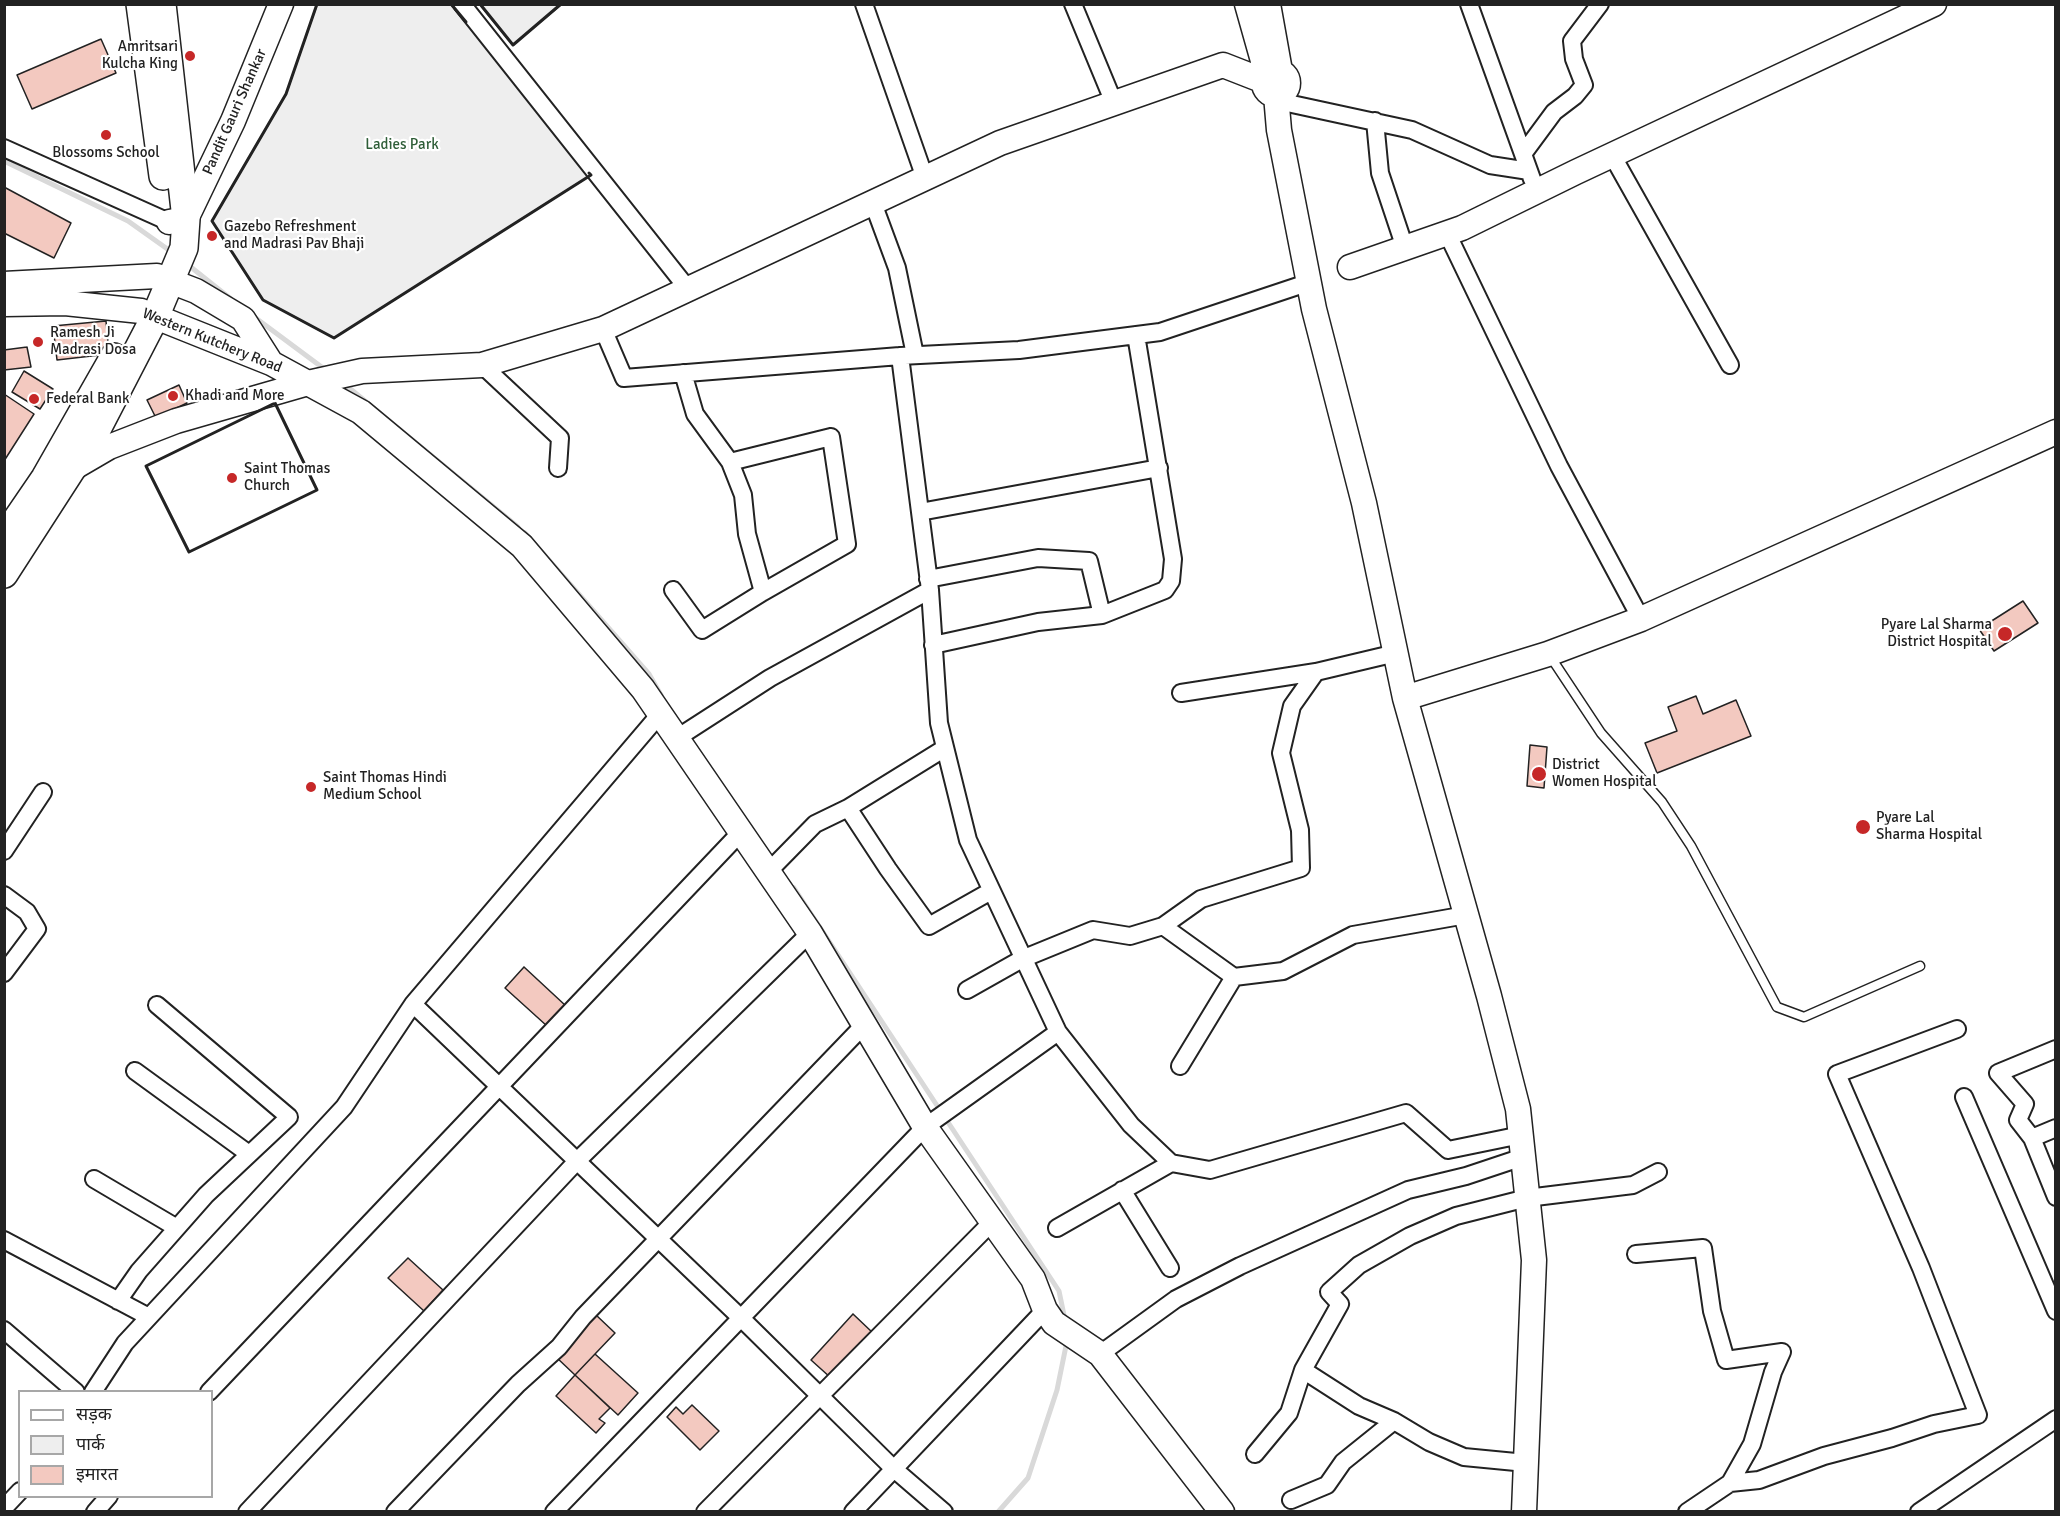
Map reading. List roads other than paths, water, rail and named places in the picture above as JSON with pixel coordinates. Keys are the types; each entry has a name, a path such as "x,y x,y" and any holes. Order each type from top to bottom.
{"main road":[{"path":"140,4 171,251"},
{"path":"4,574 95,433 148,314 171,251 162,4"},
{"path":"4,538 45,478 148,314"}],"street":[{"name":"Pandit Gauri Shankar","path":"171,251 233,121 281,4"},
{"path":"462,4 688,289"},
{"path":"864,4 925,178"},
{"path":"1073,4 1114,103"},
{"path":"1247,4 1273,85"},
{"path":"1268,4 1273,85 1279,130 1314,309 1364,503 1405,698 1515,1097 1534,1260 1524,1512"},
{"path":"1469,4 1532,181"},
{"path":"1523,154 1554,112 1575,96 1584,85 1574,59 1572,41 1600,4"},
{"path":"1350,267 1447,233 1532,181 1612,155 1934,4"},
{"path":"73,468 109,447 176,421 308,383 362,371 482,365 603,329 1000,143 1223,65 1376,121 1413,130 1490,165 1532,181"},
{"path":"1376,121 1380,173 1402,239 1409,247"},
{"path":"4,148 171,251 195,291 243,319 272,363"},
{"path":"1612,155 1730,365"},
{"path":"873,202 897,268 908,355 939,723 968,840 1058,1032 1131,1125 1171,1163 1210,1170 1406,1113 1449,1150 1522,1146"},
{"path":"1447,233 1559,466 1641,620"},
{"path":"4,284 171,251"},
{"path":"603,329 624,378 908,355 1019,350 1160,332 1310,282"},
{"name":"Western Kutchery Road","path":"4,304 65,303 148,314 272,363 362,412 522,546 644,689 660,714 684,733 741,832 810,933 925,1128 1033,1279 1049,1316"},
{"path":"933,645 1038,622 1102,615 1165,590 1171,581 1173,559 1136,335"},
{"path":"482,365 560,438 558,468"},
{"path":"683,373 695,414 730,462 743,495 747,534 763,592"},
{"path":"1405,698 1548,654 1641,620 2055,432"},
{"path":"673,590 702,630 847,544 831,437 730,462"},
{"path":"920,512 1159,468"},
{"path":"684,733 770,678 929,585 1038,558 1089,561 1102,615"},
{"path":"1181,693 1316,672 1396,653"},
{"path":"967,990 1022,959 1093,930 1130,936 1163,926 1201,899 1301,868 1300,830 1281,753 1292,706 1316,672"},
{"path":"94,1390 125,1343 344,1107 412,1004 660,714"},
{"path":"768,872 815,824 848,808 945,748"},
{"path":"4,851 43,792"},
{"path":"848,808 929,926 991,891"},
{"path":"211,1390 741,832"},
{"path":"4,895 27,912 37,928 4,973"},
{"path":"1163,926 1234,977 1283,971 1353,935 1466,915"},
{"path":"247,1512 577,1161 810,933"},
{"path":"1180,1066 1234,977"},
{"path":"412,1004 741,1318 894,1469 944,1512"},
{"path":"118,1301 206,1195 289,1117 157,1005"},
{"path":"395,1512 518,1384 559,1347 583,1317 864,1025"},
{"path":"1730,1483 1759,1480 1824,1456 1934,1424 1978,1415 1921,1268 1837,1074 1957,1029"},
{"path":"554,1512 925,1128 1058,1032"},
{"path":"2055,1050 1998,1073 2025,1104 2018,1120 2032,1138 2055,1196"},
{"path":"135,1071 249,1154"},
{"path":"1964,1097 2055,1311"},
{"path":"2032,1138 2055,1128"},
{"path":"1092,1348 1176,1299 1240,1266 1408,1190 1466,1176 1522,1146"},
{"path":"1057,1228 1171,1163"},
{"path":"1255,1454 1289,1413 1303,1370 1340,1304 1329,1292 1359,1265 1410,1236 1456,1216 1527,1198 1633,1185 1658,1172"},
{"path":"94,1179 177,1228"},
{"path":"1122,1190 1170,1268"},
{"path":"705,1512 993,1222"},
{"path":"4,1240 149,1317"},
{"path":"1636,1254 1703,1248 1712,1311 1726,1360 1782,1353 1773,1372 1752,1444 1730,1483 1687,1512"},
{"path":"853,1512 1049,1316 1092,1348 1222,1512"},
{"path":"4,1330 74,1390"},
{"path":"1303,1370 1359,1406 1464,1457 1526,1463"},
{"path":"1919,1512 2055,1419"},
{"path":"1291,1500 1327,1485 1343,1462 1394,1421"},
{"path":"95,1512 108,1498"}],"lane":[{"path":"1548,654 1601,733 1662,802 1680,828 1777,1007 1804,1017 1920,966"}],"waterway":[{"path":"4,161 128,221 173,253"},
{"path":"187,264 231,299"},
{"path":"253,316 327,371"},
{"path":"342,382 518,527"},
{"path":"525,533 649,674 661,695"},
{"path":"794,888 1059,1291 1065,1320"},
{"path":"998,1512 1028,1478 1057,1390 1067,1341"}],"place":[{"name":"Amritsari Kulcha King‌‌‌","path":"190,56"},
{"name":"Blossoms School","path":"106,135"},
{"name":"Gazebo Refreshment and Madrasi Pav Bhaji","path":"212,236"},
{"name":"Ramesh Ji Madrasi Dosa","path":"38,342"},
{"name":"Khadi and More","path":"173,396"},
{"name":"Federal Bank","path":"34,399"},
{"name":"Saint Thomas Church","path":"232,478"},
{"name":"Pyare Lal Sharma District Hospital","path":"2005,634"},
{"name":"District Women Hospital","path":"1539,774"},
{"name":"Saint Thomas Hindi Medium School","path":"311,787"},
{"name":"Pyare Lal Sharma Hospital","path":"1863,827"}],"park label":[{"name":"Ladies Park","path":"402,145"}]}
